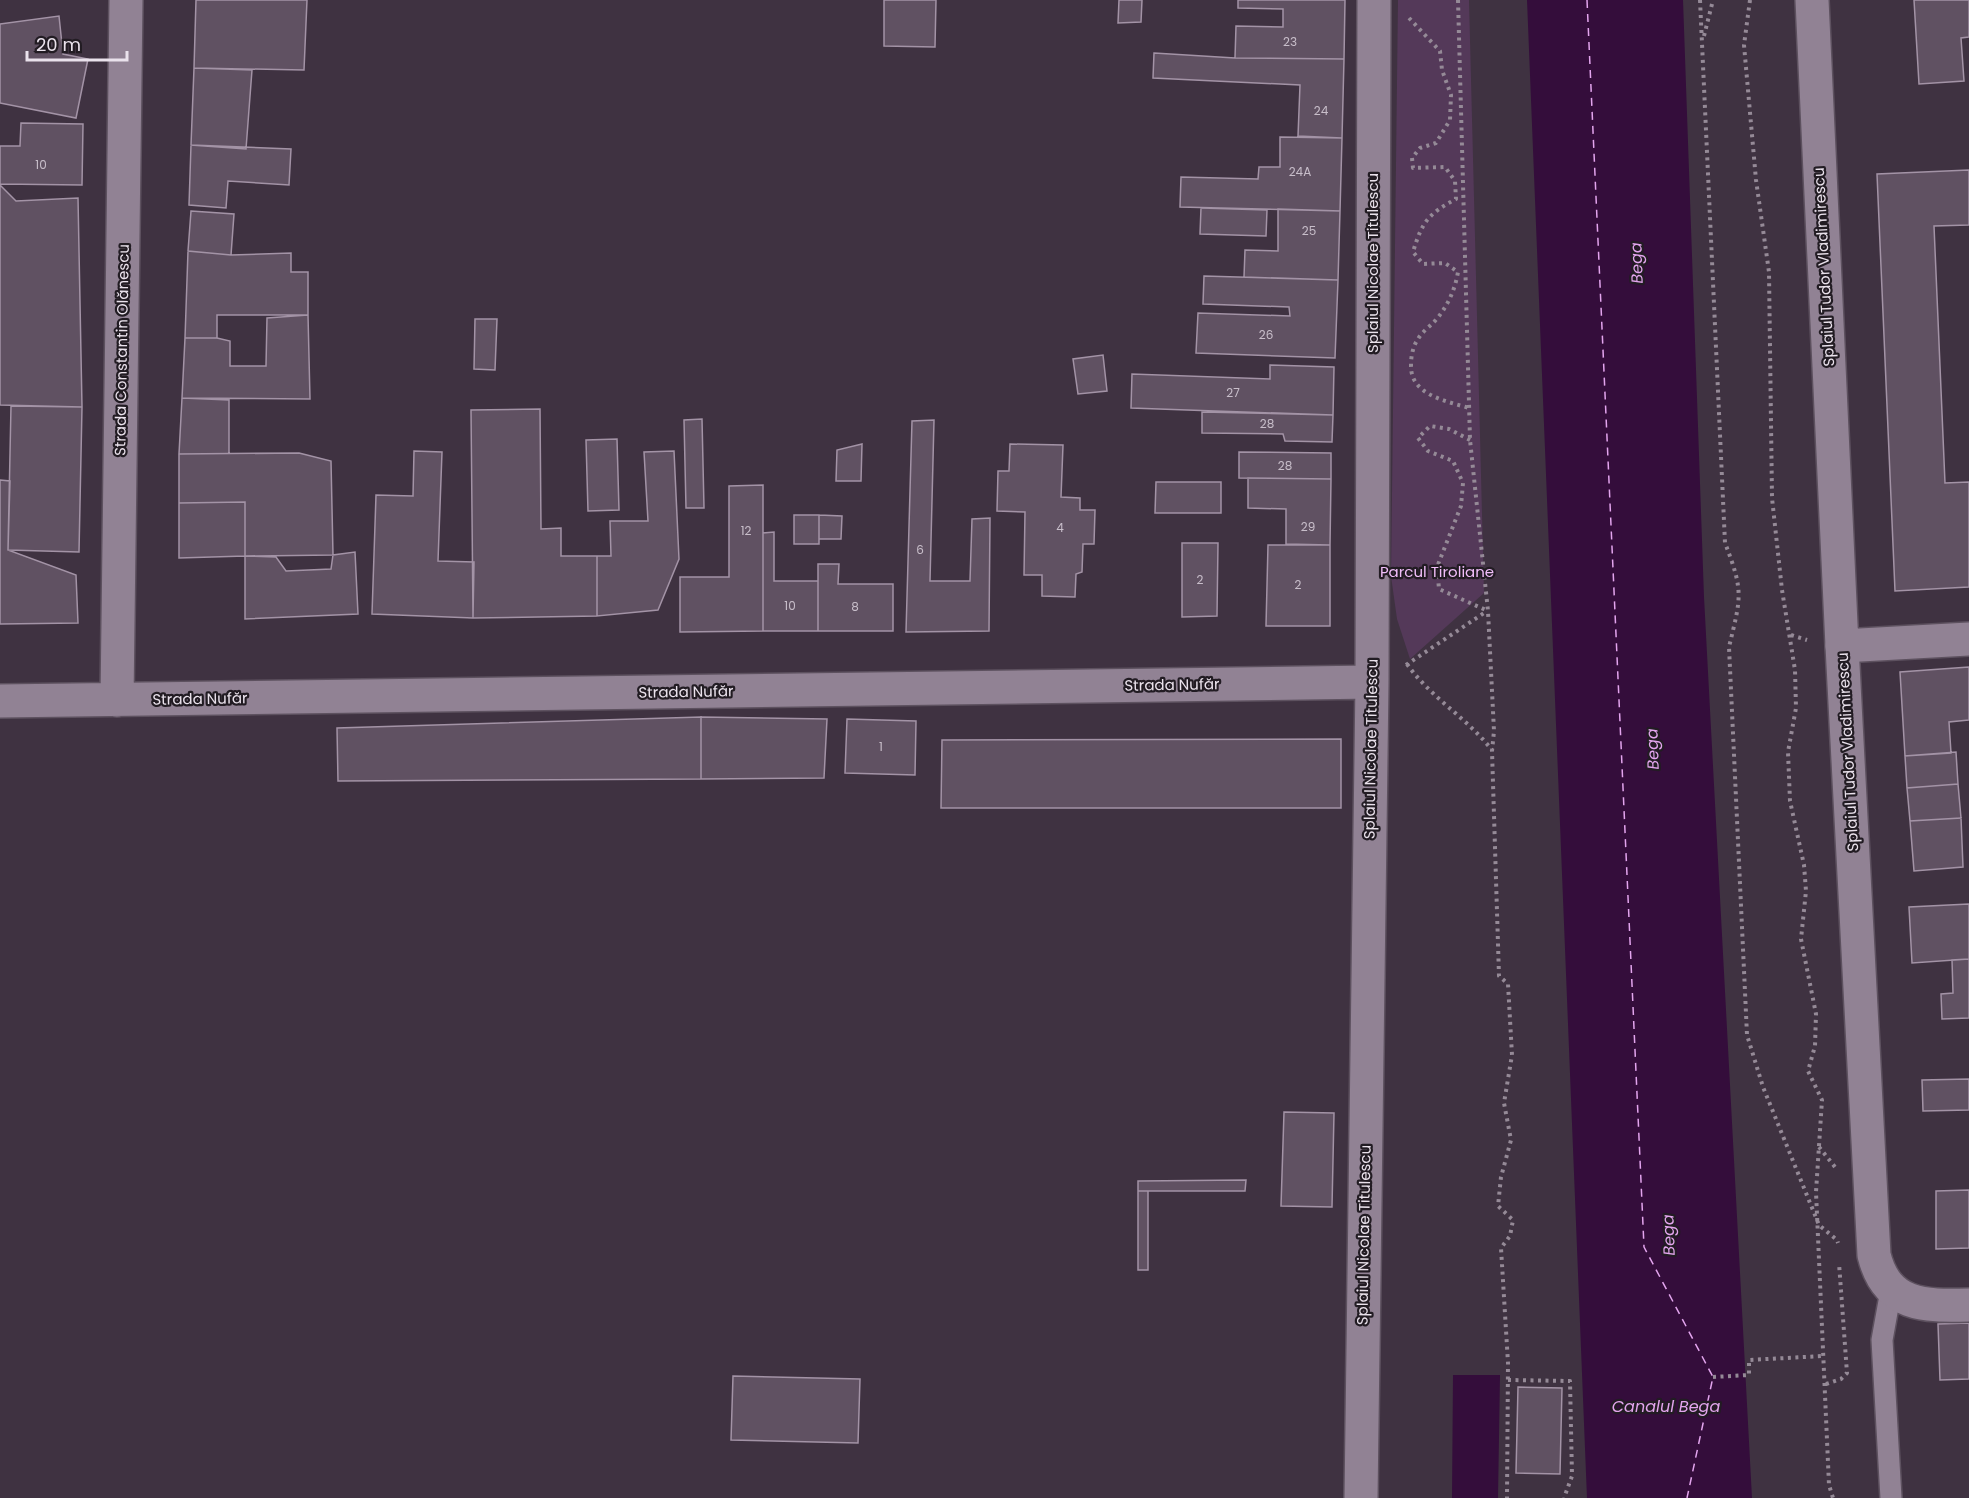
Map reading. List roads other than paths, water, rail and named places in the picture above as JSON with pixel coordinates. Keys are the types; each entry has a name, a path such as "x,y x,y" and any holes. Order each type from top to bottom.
{"street":[{"name":"Strada Constantin Olănescu","path":"117,700 126,0"},
{"name":"Splaiul Nicolae Titulescu","path":"1361,1498 1372,682 1374,0"},
{"name":"Splaiul Tudor Vladimirescu","path":"1812,0 1842,646 1874,1255 1878,1273 1892,1290"},
{"path":"1842,646 1969,639"},
{"name":"Strada Nufăr","path":"0,701 1372,682"},
{"path":"1892,1290 1907,1300 1928,1306 1969,1305"}],"lane":[{"path":"1891,1498 1882,1340 1892,1290"}],"water":[{"name":"Canalul Bega","path":"1527,0 1683,0 1704,597 1752,1498 1587,1498"},
{"path":"1453,1375 1500,1375 1498,1498 1452,1498"}],"water label":[{"name":"Bega","path":"1636,263"},
{"name":"Bega","path":"1652,749"},
{"name":"Bega","path":"1668,1235"}],"park label":[{"name":"Parcul Tiroliane","path":"1437,572"}]}
